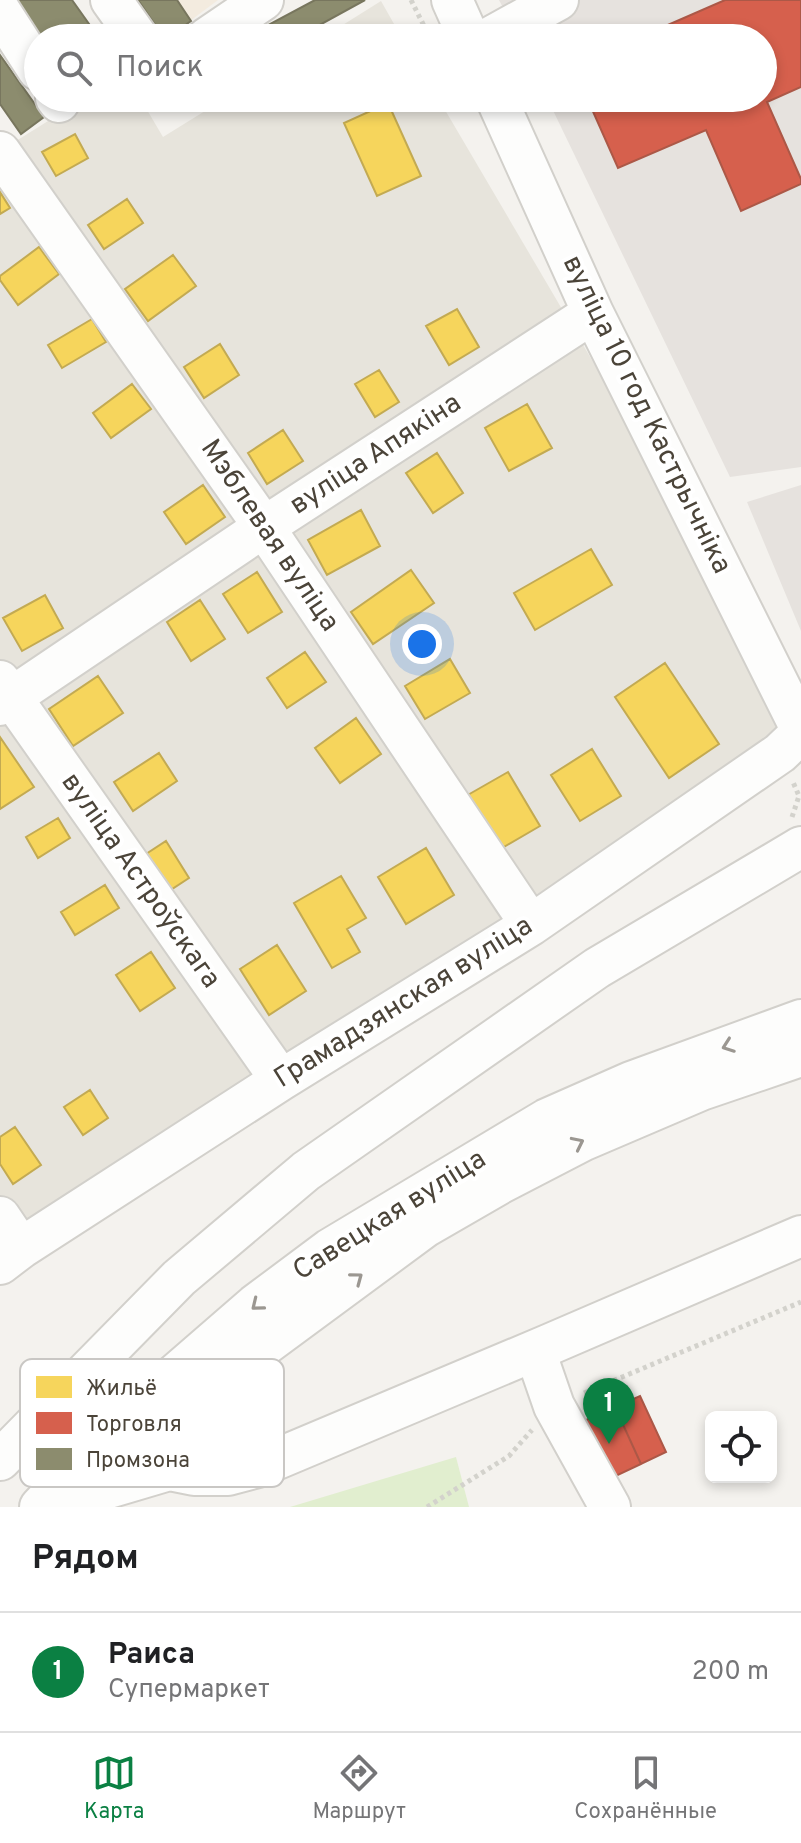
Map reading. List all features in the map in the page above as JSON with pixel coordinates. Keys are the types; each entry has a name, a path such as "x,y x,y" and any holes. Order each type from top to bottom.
{"street":[{"path":"111,0 128,24"},
{"path":"228,24 263,0"},
{"path":"452,0 463,24"},
{"path":"514,24 558,0"},
{"path":"0,11 24,48"},
{"name":"вуліца 10 год Кастрычніка","path":"502,112 593,313 801,731"},
{"name":"Мэблевая вуліца","path":"0,152 264,527 531,925"},
{"name":"вуліца Апякіна","path":"4,695 593,313"},
{"name":"вуліца Астроўскага","path":"4,695 281,1080"},
{"name":"Грамадзянская вуліца","path":"7,1243 281,1080 531,925 780,753 801,731"},
{"path":"99,1359 179,1278 306,1171 597,968 801,847"},
{"name":"Савецкая вуліца","path":"193,1359 255,1305 330,1249 547,1119 631,1082 801,1020"},
{"name":"Савецкая вуліца","path":"246,1359 425,1227 501,1183 599,1133 701,1090 801,1056"},
{"name":"Савецкая вуліца","path":"284,1456 801,1236"},
{"path":"535,1351 554,1406 610,1507"},
{"path":"0,1460 20,1440"},
{"name":"Савецкая вуліца","path":"40,1507 59,1487"},
{"name":"Савецкая вуліца","path":"90,1500 124,1487"}],"path":[{"path":"411,0 423,24"},
{"path":"427,1507 509,1456 554,1406 801,1302"}],"shaded area":[{"path":"138,0 218,0 186,24 154,24"},
{"path":"499,0 801,0 801,467 730,477 554,112 777,112 777,24 512,24"},
{"path":"381,1 394,24 344,24"},
{"path":"63,112 148,112 163,137 203,112 446,112 801,716 0,1273 0,151"},
{"path":"801,485 801,631 747,502"}],"green space":[{"path":"456,1457 469,1507 290,1507"}],"building: Жильё":[{"path":"368,112 392,112 421,176 377,196 344,123"},
{"path":"75,134 88,158 56,176 42,152"},
{"path":"0,192 10,208 0,214"},
{"path":"127,199 143,223 104,249 88,225"},
{"path":"39,247 59,274 18,305 0,276"},
{"path":"173,255 196,286 148,321 125,289"},
{"path":"457,309 479,347 449,365 426,326"},
{"path":"92,319 106,342 62,368 48,345"},
{"path":"220,344 239,375 204,398 184,367"},
{"path":"379,370 399,402 375,417 355,384"},
{"path":"132,384 151,409 111,438 93,413"},
{"path":"527,404 552,448 509,471 485,428"},
{"path":"283,430 303,461 267,484 248,453"},
{"path":"437,453 463,493 433,513 406,473"},
{"path":"203,485 225,517 186,544 164,512"},
{"path":"361,510 380,546 327,575 308,540"},
{"path":"591,549 612,585 535,630 514,593"},
{"path":"411,570 434,603 373,644 351,612"},
{"path":"257,572 282,612 248,633 223,594"},
{"path":"45,595 63,628 22,651 3,618"},
{"path":"200,600 225,639 191,661 167,622"},
{"path":"305,652 326,682 287,708 267,678"},
{"path":"450,659 470,693 425,719 405,686"},
{"path":"665,663 719,744 669,778 615,697"},
{"path":"98,676 123,713 73,746 49,709"},
{"path":"356,718 381,754 340,783 315,748"},
{"path":"0,737 34,787 0,809"},
{"path":"592,749 621,796 580,821 551,775"},
{"path":"159,753 177,781 133,811 114,782"},
{"path":"508,772 540,826 497,851 466,796"},
{"path":"58,818 70,838 38,858 26,837"},
{"path":"166,841 189,878 169,891 146,854"},
{"path":"426,848 454,895 406,924 378,877"},
{"path":"341,876 366,918 347,929 360,952 332,968 294,903"},
{"path":"105,885 119,908 75,935 61,912"},
{"path":"277,945 306,991 269,1015 240,969"},
{"path":"151,952 175,988 140,1011 116,975"},
{"path":"90,1090 108,1118 83,1135 64,1107"},
{"path":"15,1127 41,1165 13,1184 0,1164 0,1137"}],"building: Торговля":[{"path":"725,0 801,0 801,87 777,98 777,24 670,24"},
{"path":"593,112 771,112 801,184 741,211 706,130 618,168"},
{"path":"640,1396 666,1452 641,1464 615,1407"},
{"path":"615,1407 641,1464 603,1482 577,1424"}],"building: Промзона":[{"path":"8,0 72,0 89,24 27,24"},
{"path":"138,0 177,0 191,21 187,24 154,24"},
{"path":"315,0 365,0 321,24 270,24"},
{"path":"0,55 24,89 24,112 40,112 44,117 21,134 0,104"}],"place":[{"name":"Раиса","path":"609,1444"}]}
